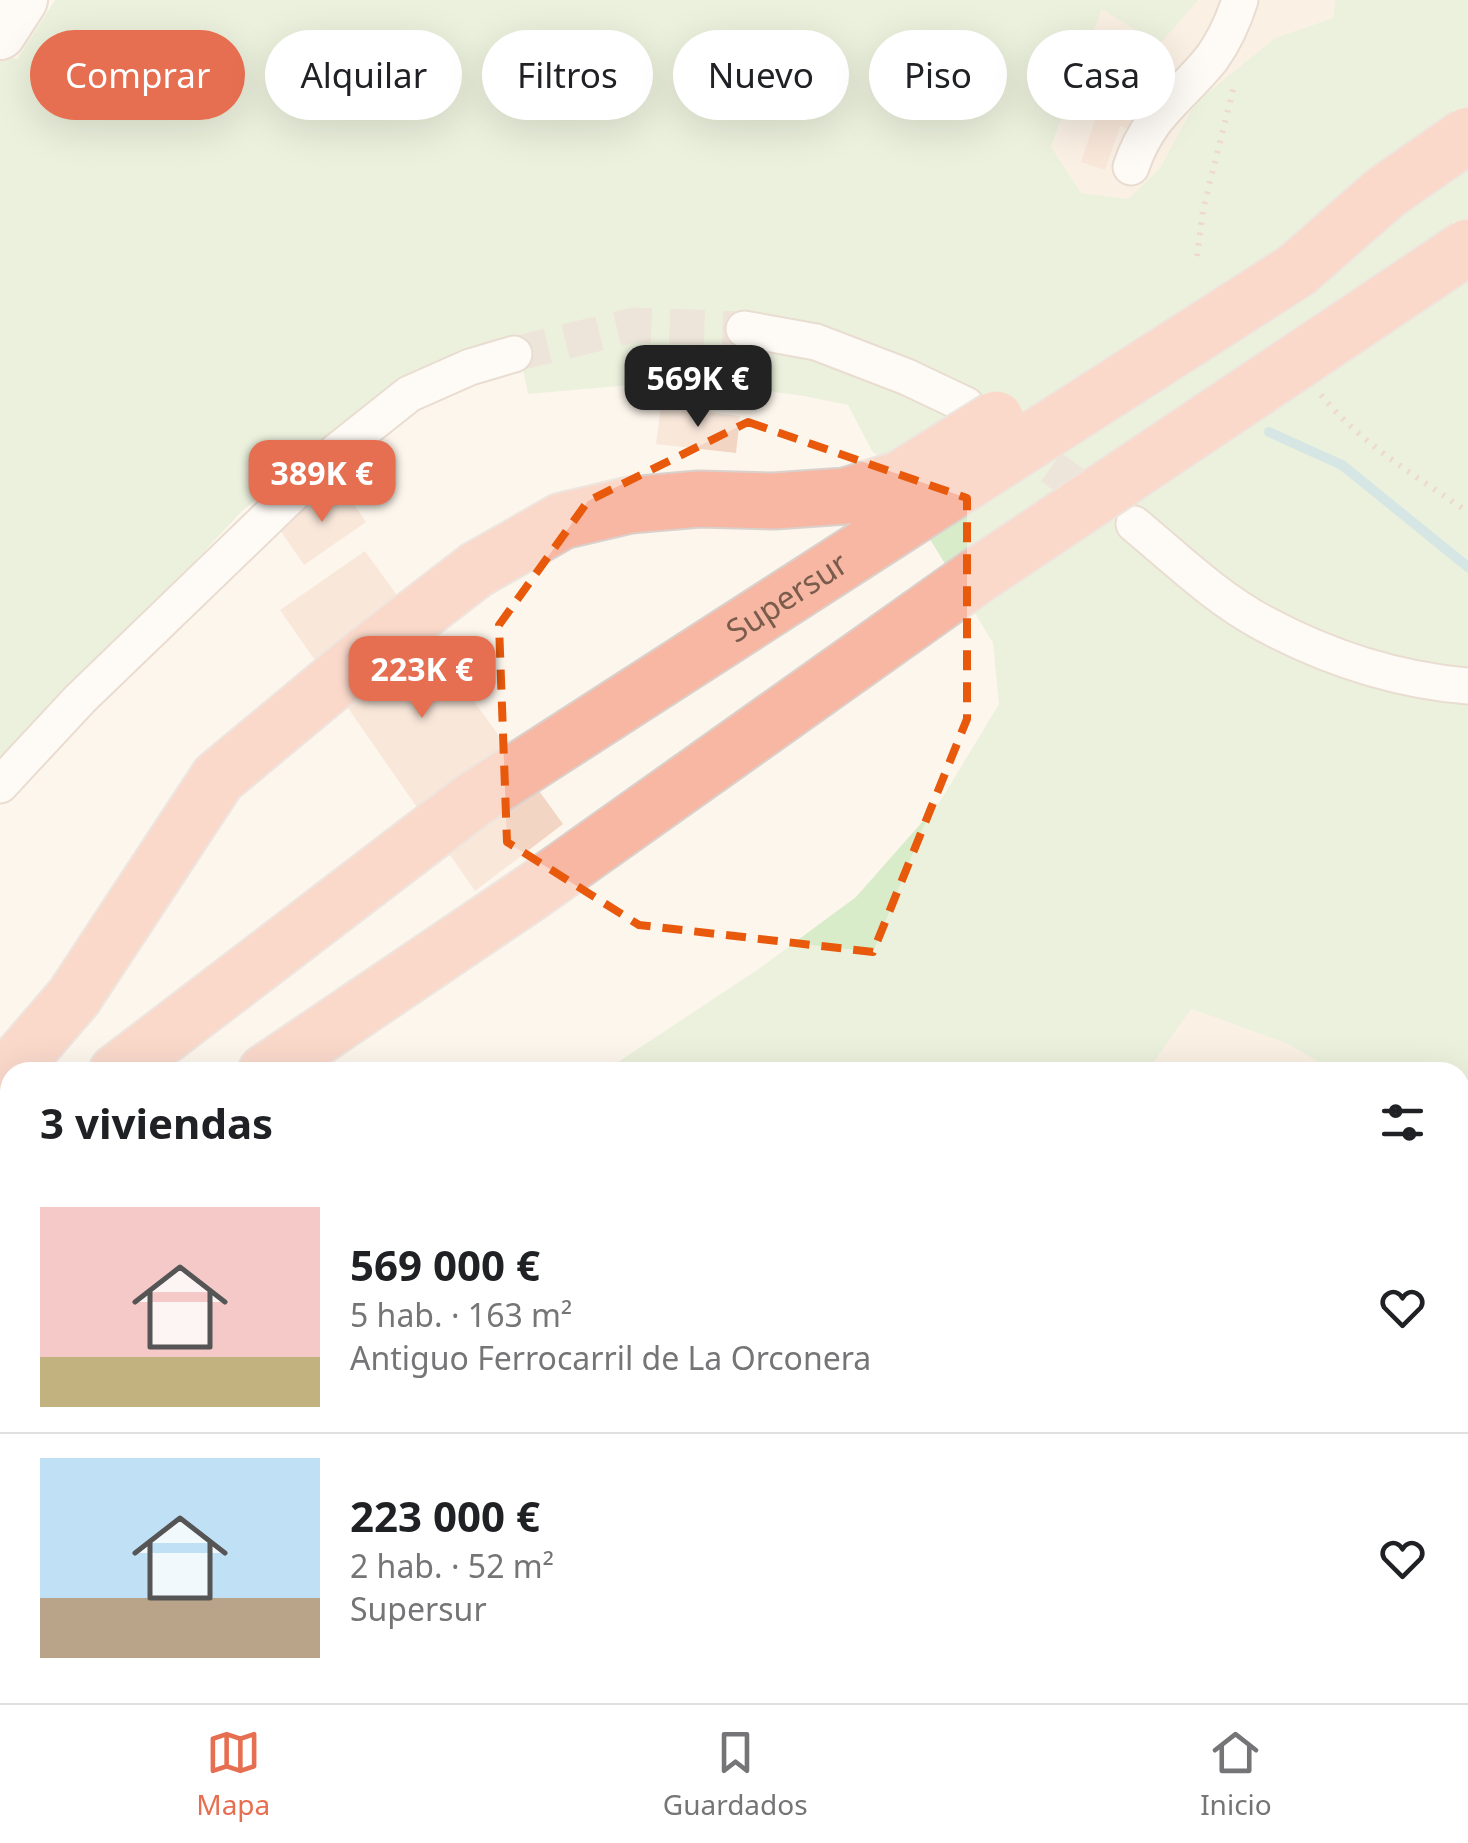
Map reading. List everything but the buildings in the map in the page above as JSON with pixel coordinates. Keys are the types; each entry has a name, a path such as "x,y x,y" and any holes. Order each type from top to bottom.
{"highway":[{"path":"19,1062 74,997 218,778 367,654 476,570 562,520 630,505 698,499 774,501 913,494 1284,239 1386,192 1468,136"},
{"path":"281,1062 532,892 977,576 1468,247"},
{"name":"Supersur","path":"129,1062 472,800 913,494"}],"street":[{"path":"1131,167 1163,107 1213,57 1237,10"},
{"path":"744,329 816,342 966,405"},
{"path":"0,785 80,699 336,452 410,394 470,367 514,354"},
{"path":"1134,524 1206,584 1260,622 1336,657 1422,682 1468,686"}],"path":[{"path":"1197,256 1203,210 1234,89 1237,10"},
{"path":"1321,395 1334,412 1370,442 1468,512"}],"highlighted area":[{"path":"748,422 967,498 967,719 873,952 639,925 507,842 499,625 588,501"}],"shaded area":[{"path":"1198,0 1335,0 1333,18 1275,38 1195,103 1160,168 1128,199 1081,193 1051,148 1061,120 1175,120 1175,30 1171,30"},
{"path":"1102,9 1136,30 1094,30"},
{"path":"1190,1009 1286,1043 1319,1062 1154,1062"}],"green space":[{"path":"55,0 1198,0 1172,30 1135,30 1102,9 1094,30 1027,30 1027,120 1061,120 1051,147 1081,193 1128,199 1160,168 1195,103 1275,38 1333,18 1335,0 1468,0 1468,1062 1319,1062 1286,1043 1191,1009 1154,1062 618,1062 760,968 856,897 939,803 999,704 993,643 882,460 872,451 848,405 688,380 528,394 517,341 321,446 242,511 117,645 0,760 0,55 17,59 30,39 30,120 245,120 245,30 36,30"}],"waterway":[{"path":"1269,432 1342,465 1468,567"}],"tunnel":[{"path":"514,354 634,325 744,329"},
{"path":"1008,436 1108,508"}]}
